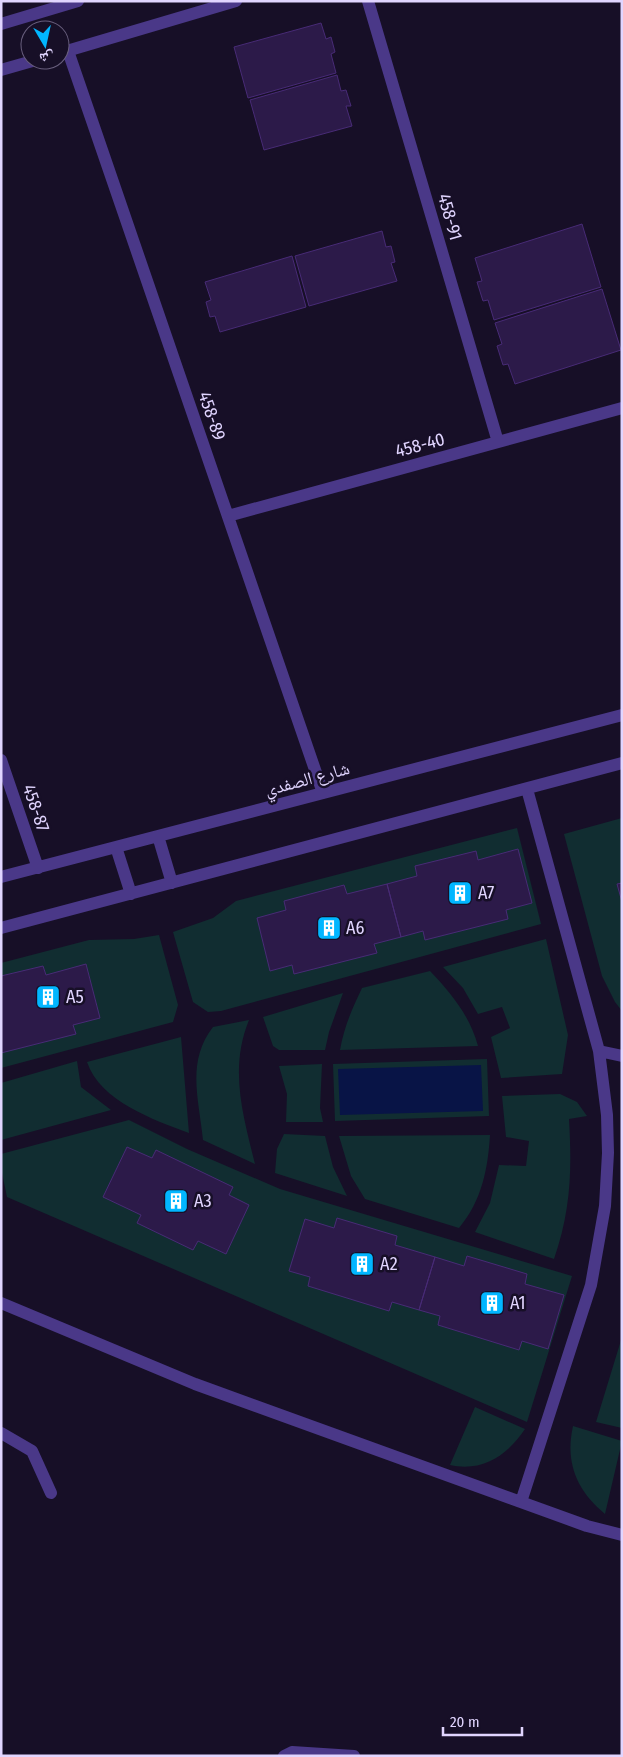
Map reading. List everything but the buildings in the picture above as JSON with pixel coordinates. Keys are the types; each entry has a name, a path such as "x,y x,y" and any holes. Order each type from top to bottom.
{"street":[{"path":"1,24 78,1"},
{"path":"70,50 236,1"},
{"name":"458-91","path":"368,1 498,442"},
{"path":"1,70 20,65"},
{"name":"458-89","path":"70,69 228,516 323,793"},
{"name":"458-40","path":"228,516 622,408"},
{"name":"شارع الصفدي","path":"1,877 622,715"},
{"name":"458-87","path":"1,760 38,868"},
{"path":"1,928 622,763"},
{"path":"521,1502 591,1285 605,1206 608,1153 607,1115 599,1051 527,789"},
{"path":"158,836 172,883"},
{"path":"116,847 131,894"},
{"path":"599,1051 622,1056"},
{"path":"1,1303 195,1384 521,1502 622,1535"},
{"path":"1,1433 32,1451 51,1493"},
{"path":"284,1756 292,1752 354,1756"}],"green space":[{"path":"622,818 622,1011 615,1002 602,976 564,834"},
{"path":"517,828 541,924 221,1011 208,1012 193,1002 173,932 213,918 236,901"},
{"path":"159,935 178,1005 173,1022 1,1068 1,963 89,940 134,939"},
{"path":"546,939 568,1035 562,1074 501,1078 491,1037 510,1028 502,1007 478,1014 463,988 443,967"},
{"path":"430,971 465,1015 478,1046 340,1050 349,1018 362,988"},
{"path":"343,993 329,1032 325,1050 279,1050 273,1046 263,1017"},
{"path":"249,1020 243,1038 239,1074 246,1128 255,1164 203,1140 196,1081 199,1054 213,1027"},
{"path":"181,1037 189,1133 145,1115 116,1098 94,1076 87,1062"},
{"path":"487,1059 489,1116 335,1121 333,1064"},
{"path":"77,1061 81,1087 111,1110 1,1140 1,1083"},
{"path":"322,1064 320,1108 323,1122 286,1122 287,1094 279,1066"},
{"path":"560,1094 577,1102 587,1116 569,1119 569,1190 564,1224 554,1259 475,1232 490,1203 499,1165 526,1166 529,1141 506,1137 502,1096"},
{"path":"129,1120 187,1149 280,1189 572,1276 527,1422 7,1197 1,1168 1,1154"},
{"path":"284,1134 325,1136 333,1167 347,1196 275,1173 277,1149"},
{"path":"490,1135 488,1160 482,1184 473,1207 459,1228 365,1199 351,1176 339,1136"},
{"path":"622,1337 622,1428 596,1422"},
{"path":"475,1407 525,1429 510,1447 493,1460 473,1466 450,1465"},
{"path":"573,1426 622,1441 605,1514 587,1495 575,1474 571,1452"}],"shaded area":[{"path":"481,1065 483,1111 340,1115 338,1069"}],"place":[{"name":"A7","path":"460,893"},
{"name":"A6","path":"329,928"},
{"name":"A5","path":"48,997"},
{"name":"A3","path":"176,1201"},
{"name":"A2","path":"362,1264"},
{"name":"A1","path":"492,1303"}]}
